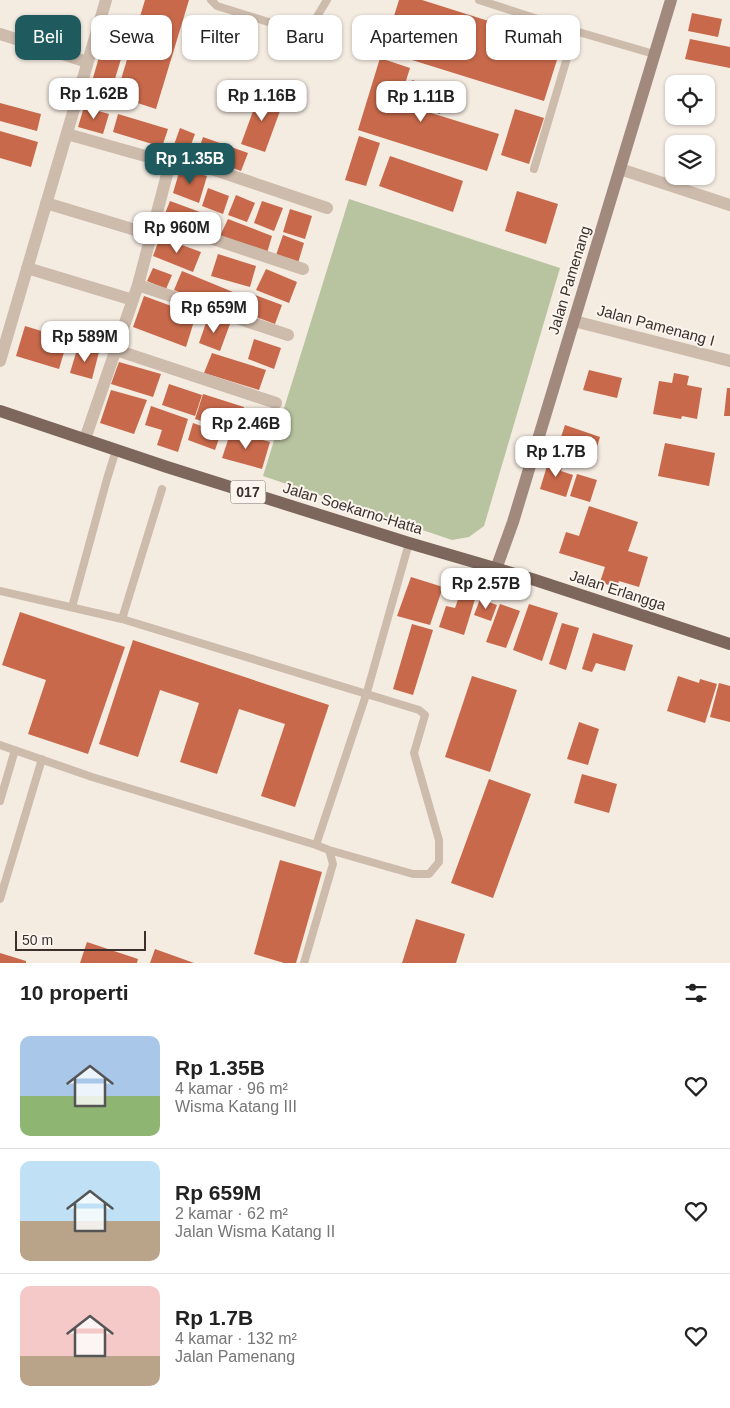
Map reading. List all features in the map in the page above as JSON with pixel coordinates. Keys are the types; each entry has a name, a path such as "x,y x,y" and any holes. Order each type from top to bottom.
{"main road":[{"name":"Jalan Pamenang","path":"496,568 513,522 671,0"},
{"name":"Jalan Soekarno-Hatta","path":"0,411 409,543 496,568"},
{"name":"Jalan Erlangga","path":"496,568 730,644"}],"street":[{"path":"0,361 106,0"},
{"path":"0,34 88,62"},
{"path":"67,134 170,163 203,166 326,208"},
{"path":"86,439 138,285 170,163"},
{"path":"620,169 730,205"},
{"path":"46,203 152,234"},
{"path":"156,220 303,269"},
{"path":"27,268 133,300"},
{"path":"138,285 288,335"},
{"name":"Jalan Pamenang I","path":"574,321 730,361"},
{"path":"116,350 276,402"}],"lane":[{"path":"211,0 216,6 303,32 310,28 327,0"},
{"path":"479,0 525,15"},
{"path":"580,32 654,54"},
{"path":"534,169 566,60"},
{"path":"72,607 116,450"},
{"path":"122,619 162,489"},
{"path":"316,845 367,692 409,543"},
{"path":"0,591 122,619 367,692 419,710 425,715 414,753 439,840 439,862 429,874 413,874 92,777 0,745"},
{"path":"0,801 15,750"},
{"path":"0,899 42,760"},
{"path":"304,963 334,864 329,850"}],"green space":[{"path":"349,199 560,268 484,526 469,537 452,540 263,476"}],"building":[{"path":"145,0 189,0 184,15 182,15 182,23 172,56 172,15 140,15"},
{"path":"399,0 422,0 470,15 394,15"},
{"path":"692,13 722,19 718,37 688,31"},
{"path":"476,17 486,20 486,60 557,60 544,101 412,60 476,60"},
{"path":"690,39 730,47 730,68 685,59"},
{"path":"98,60 121,60 106,108 86,102"},
{"path":"127,60 171,60 156,109 116,96"},
{"path":"379,60 386,60 410,68 399,103 499,134 487,171 358,130"},
{"path":"412,80 447,91 440,114 406,103"},
{"path":"260,92 284,100 265,152 241,144"},
{"path":"0,103 41,114 37,131 0,121"},
{"path":"84,107 109,114 103,134 78,127"},
{"path":"515,109 544,118 529,164 501,155"},
{"path":"118,114 168,129 162,147 113,132"},
{"path":"180,128 195,134 186,158 171,153"},
{"path":"0,131 38,142 31,167 0,158"},
{"path":"359,136 380,143 366,186 345,180"},
{"path":"203,137 248,153 241,171 197,155"},
{"path":"390,156 463,181 453,212 379,186"},
{"path":"180,169 207,176 199,203 173,193"},
{"path":"208,188 229,196 223,214 202,206"},
{"path":"517,191 558,204 546,244 505,231"},
{"path":"236,195 255,203 247,222 228,215"},
{"path":"170,201 219,219 213,235 164,216"},
{"path":"262,201 283,208 274,231 254,223"},
{"path":"290,209 312,216 305,239 283,232"},
{"path":"228,219 272,236 267,253 220,236"},
{"path":"283,235 304,243 298,263 276,255"},
{"path":"160,237 201,252 193,272 153,256"},
{"path":"218,254 256,266 250,287 211,276"},
{"path":"153,268 172,275 166,289 147,281"},
{"path":"266,269 297,282 289,303 256,290"},
{"path":"182,271 233,292 226,311 174,290"},
{"path":"255,295 282,305 275,324 248,314"},
{"path":"144,296 196,315 186,347 133,327"},
{"path":"208,317 230,324 220,351 199,343"},
{"path":"25,326 68,339 59,369 16,356"},
{"path":"254,339 281,348 274,369 248,359"},
{"path":"78,346 99,352 92,379 70,373"},
{"path":"212,353 266,370 259,390 204,373"},
{"path":"119,362 161,374 153,397 111,384"},
{"path":"589,370 622,378 617,398 583,390"},
{"path":"674,373 689,376 687,385 702,388 697,419 682,416 681,419 653,414 659,381 672,383"},
{"path":"169,384 202,395 195,416 162,405"},
{"path":"727,388 730,388 730,416 724,416"},
{"path":"111,390 147,400 134,434 100,423"},
{"path":"203,394 244,407 237,431 195,419"},
{"path":"151,406 188,419 178,452 157,445 162,430 145,425"},
{"path":"193,423 221,433 215,450 188,440"},
{"path":"565,425 600,437 594,457 558,446"},
{"path":"231,431 270,442 262,469 222,458"},
{"path":"665,443 715,453 709,486 658,476"},
{"path":"550,456 564,460 561,471 573,475 566,497 540,489"},
{"path":"577,474 597,480 590,502 570,496"},
{"path":"589,506 638,522 628,551 648,557 639,587 619,581 617,588 600,582 605,567 559,553 566,532 579,536"},
{"path":"411,577 443,587 430,625 397,616"},
{"path":"461,591 476,596 464,635 439,627 446,606 455,608"},
{"path":"480,599 497,605 491,621 474,615"},
{"path":"500,604 520,611 506,648 486,642"},
{"path":"529,604 558,613 542,661 513,650"},
{"path":"20,612 125,647 88,754 28,734 46,680 2,665"},
{"path":"562,623 579,628 566,670 549,664"},
{"path":"412,624 433,630 413,695 393,689"},
{"path":"593,633 633,645 625,671 596,663 592,672 582,669"},
{"path":"133,640 329,705 295,807 261,796 285,724 239,709 217,774 180,762 199,703 160,690 138,757 99,744"},
{"path":"472,676 517,690 490,772 445,757"},
{"path":"678,676 699,683 700,679 717,684 705,723 667,711"},
{"path":"719,683 730,686 730,722 710,717"},
{"path":"579,722 599,729 588,765 567,759"},
{"path":"582,774 617,784 609,813 574,803"},
{"path":"489,779 531,794 493,898 451,883"},
{"path":"280,860 322,872 296,963 284,963 254,954"},
{"path":"416,919 465,934 456,963 402,963"},
{"path":"87,942 138,959 137,963 80,963"},
{"path":"155,949 194,963 150,963"},
{"path":"0,953 26,961 26,963 0,963"}]}
